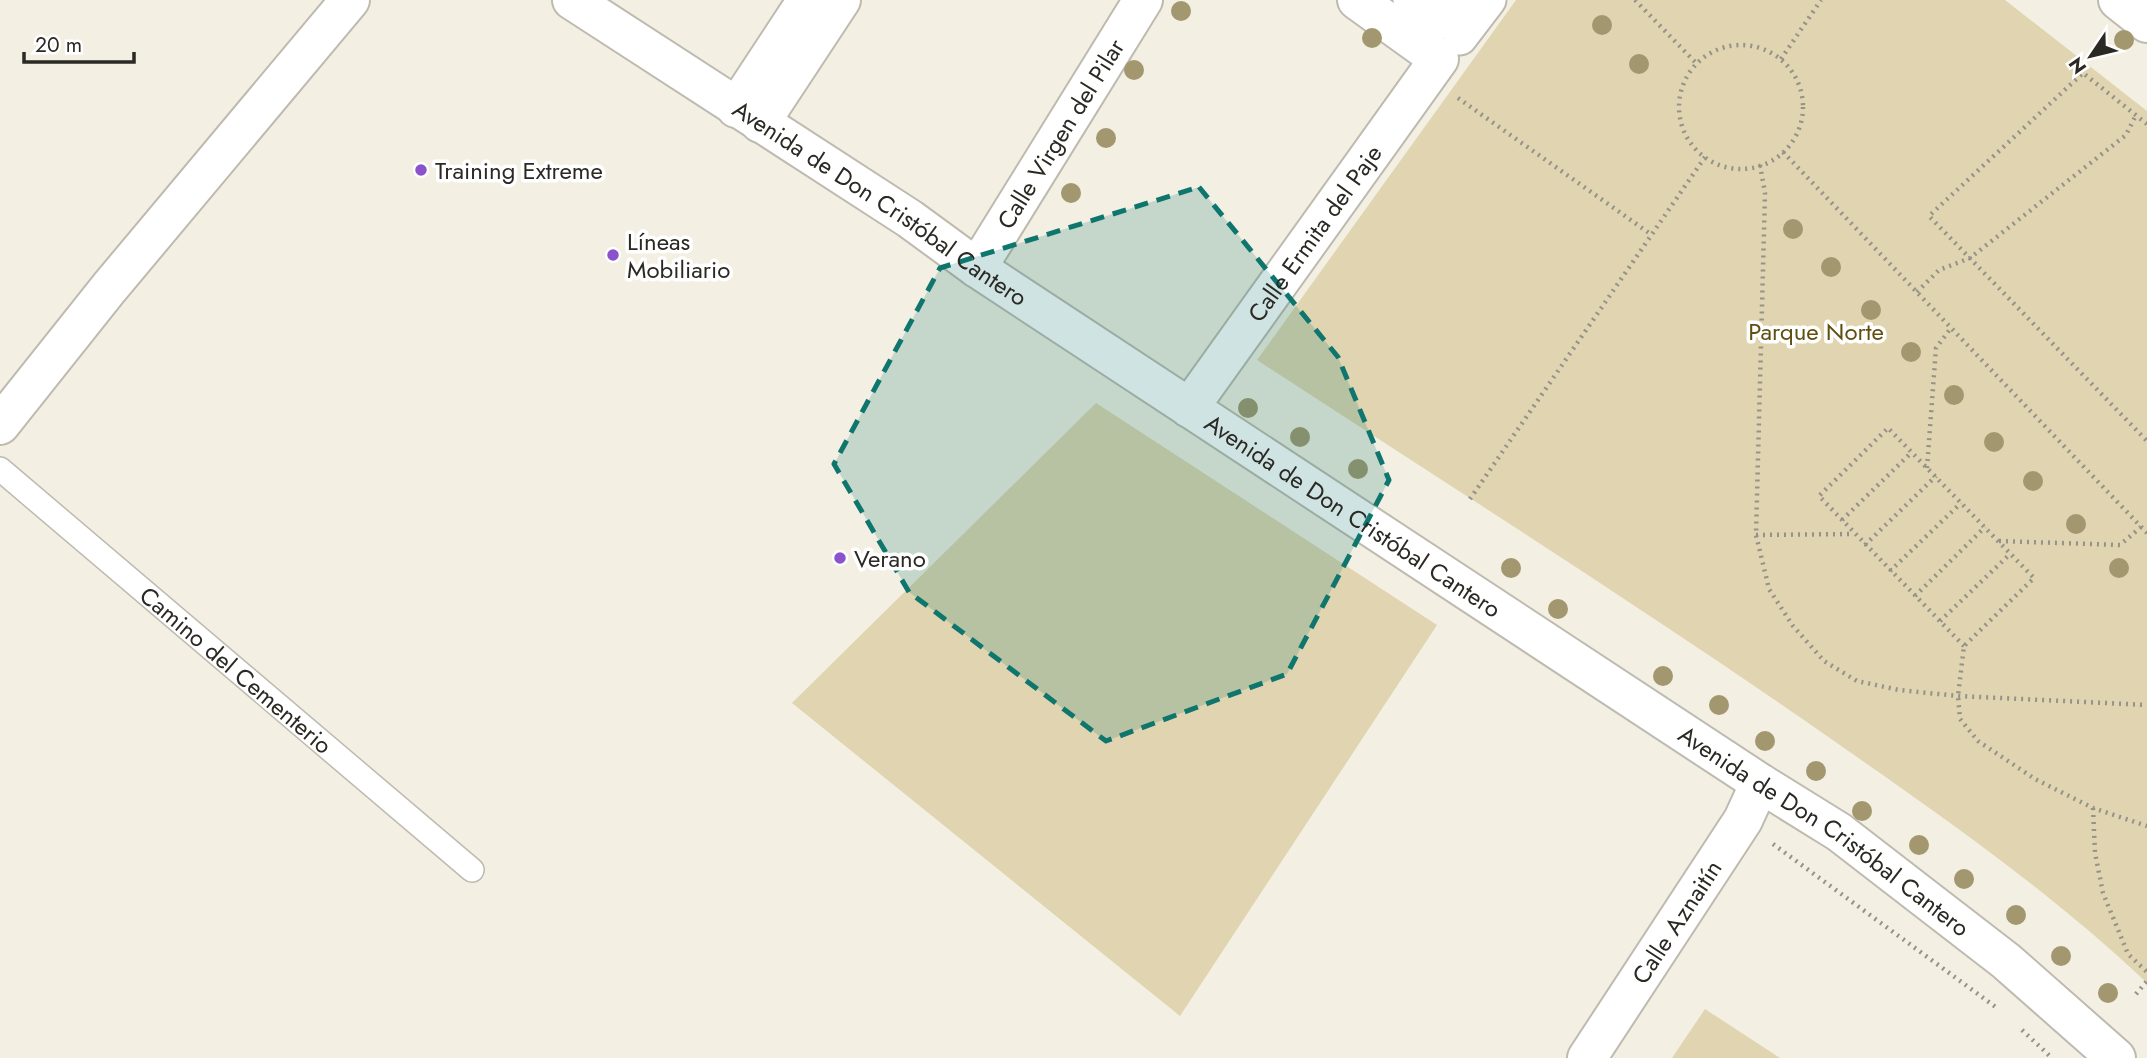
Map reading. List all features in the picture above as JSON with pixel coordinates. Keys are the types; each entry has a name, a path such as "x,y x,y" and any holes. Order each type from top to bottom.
{"street":[{"path":"0,425 109,288 350,0"},
{"name":"Avenida de Don Cristóbal Cantero","path":"572,0 910,219 976,268 1760,783 1839,832 2006,961 2116,1058"},
{"path":"748,116 807,0"},
{"path":"748,116 841,0"},
{"name":"Calle Virgen del Pilar","path":"976,268 1143,0"},
{"path":"1357,0 1450,63"},
{"path":"1410,0 1441,22 1457,0"},
{"name":"Calle Ermita del Paje","path":"1189,408 1450,63 1489,0"},
{"path":"2118,0 2147,23"},
{"name":"Calle Aznaitín","path":"1587,1058 1743,820 1760,783"}],"lane":[{"name":"Camino del Cementerio","path":"0,469 472,870"}],"path":[{"path":"1635,0 1698,64"},
{"path":"1781,59 1821,0"},
{"path":"1744,45 1763,49 1781,59 1794,74 1802,94 1803,116 1796,136 1783,152 1760,165 1746,169 1725,166 1705,157 1691,143 1682,125 1679,106 1683,86 1692,69 1698,64 1706,55 1724,47 1744,45"},
{"path":"1450,63 1652,235"},
{"path":"2147,124 2083,73 1929,216 2147,441"},
{"path":"1917,292 1939,270 1970,257 2126,135 2136,115"},
{"path":"1783,152 2147,533"},
{"path":"1470,499 1705,157"},
{"path":"1760,165 1765,193 1756,535 1769,589 1793,626 1824,661 1857,681 1899,690 1958,696 2147,705"},
{"path":"1927,468 1936,348 1951,327"},
{"path":"1964,646 1819,496 1888,428 2034,578 1964,646 1958,696 1960,719 1978,741 2035,779 2093,808 2147,826"},
{"path":"1842,520 1912,452"},
{"path":"1865,545 1936,477"},
{"path":"1891,571 1961,503"},
{"path":"1915,596 1985,527"},
{"path":"1998,541 2120,545 2141,527"},
{"path":"1756,535 1855,534"},
{"path":"1940,621 2010,554"},
{"path":"2093,808 2095,853 2103,893 2128,954 2147,972"},
{"path":"2136,993 2147,981"}],"highlighted area":[{"path":"1199,187 1338,357 1389,480 1287,674 1106,741 909,592 834,464 940,268"}],"green space":[{"name":"Parque Norte","path":"1516,0 2005,0 2147,111 2147,983 2032,884 1951,823 1615,593 1257,360"},
{"path":"1096,403 1437,625 1180,1016 792,703"},
{"path":"1705,1009 1780,1058 1672,1058"}],"place":[{"name":"Training Extreme","path":"421,170"},
{"name":"Líneas Mobiliario","path":"613,255"},
{"name":"Verano","path":"840,558"}]}
